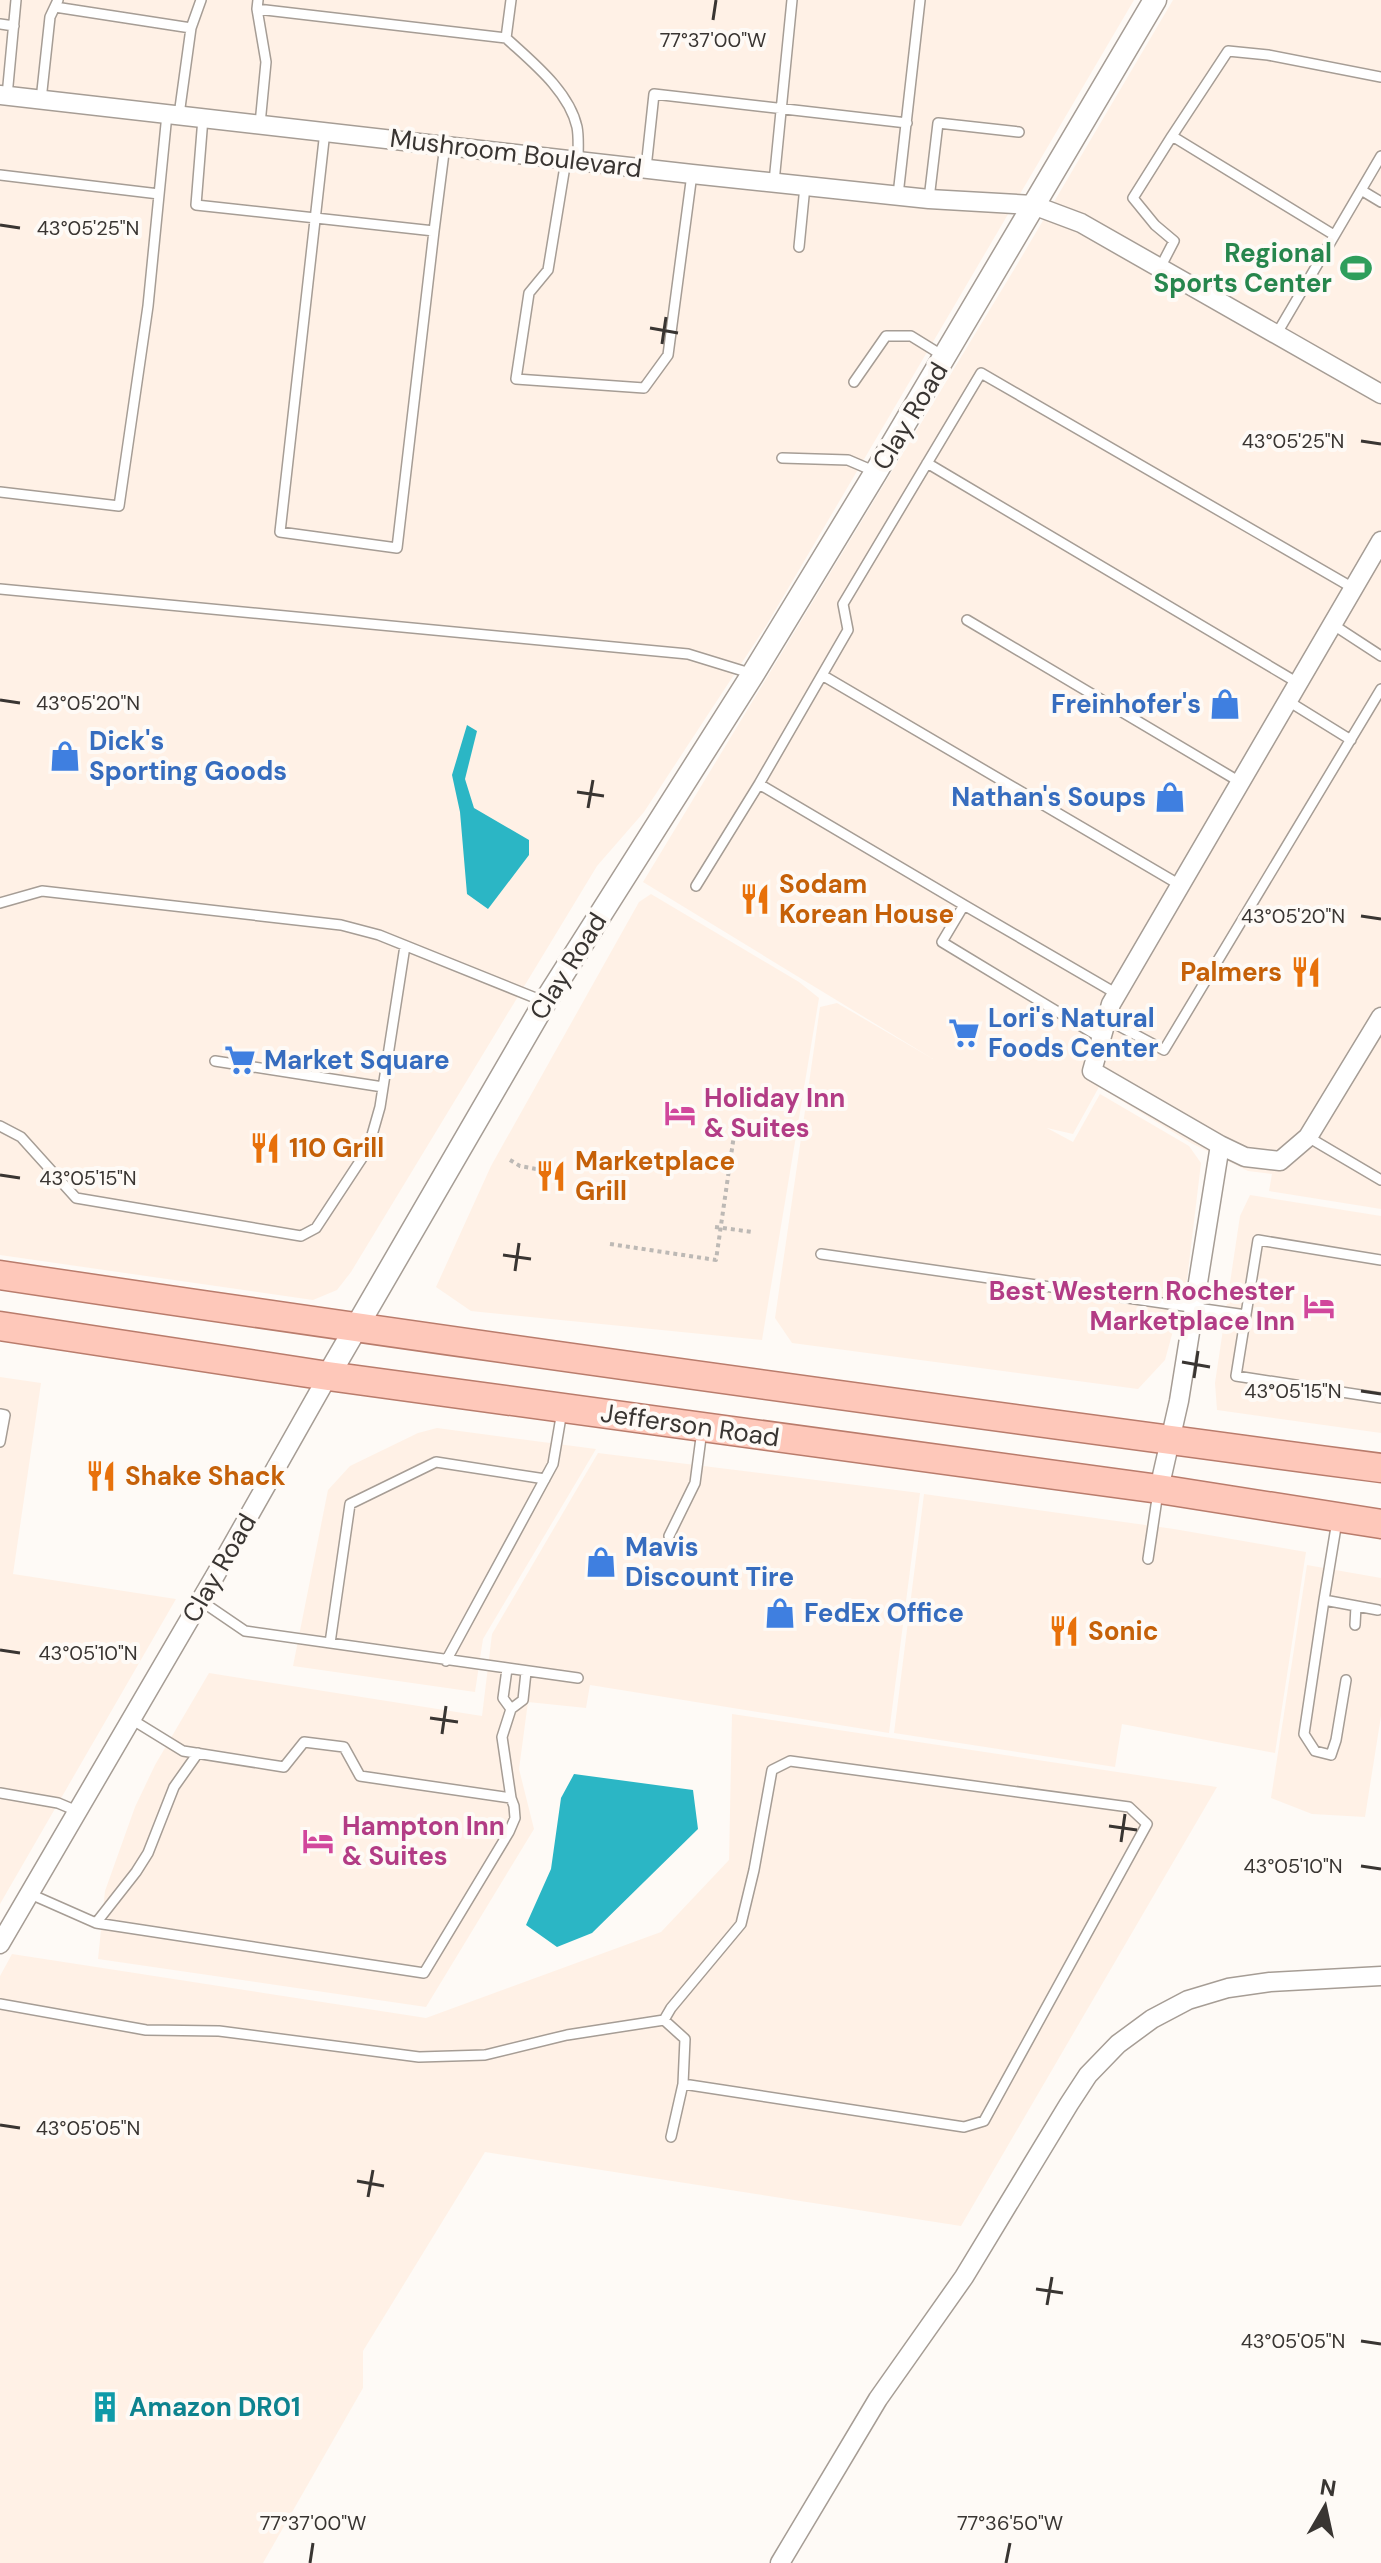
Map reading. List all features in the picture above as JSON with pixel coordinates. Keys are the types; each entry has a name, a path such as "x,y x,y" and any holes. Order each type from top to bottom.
{"main road":[{"name":"Jefferson Road","path":"0,1275 918,1408 1381,1468"},
{"name":"Jefferson Road","path":"0,1326 328,1376 1159,1489 1381,1524"}],"street":[{"name":"Clay Road","path":"0,1944 545,1002 753,674 876,472 1155,0"},
{"name":"Mushroom Boulevard","path":"3,96 805,186 929,199 1033,205 1081,223 1381,394"},
{"path":"1381,541 1117,994 1106,1019 1092,1071 1245,1157 1280,1161 1308,1137 1381,1017"},
{"path":"1159,1489 1179,1401 1220,1145"},
{"path":"780,2563 878,2399 964,2277 1069,2104 1088,2075 1118,2044 1152,2019 1188,2000 1228,1988 1270,1982 1381,1976"}],"lane":[{"path":"3,96 16,0"},
{"path":"0,492 119,506 148,306 159,194 191,28 201,0"},
{"path":"506,38 511,0"},
{"path":"774,182 792,0"},
{"path":"898,195 920,0"},
{"path":"41,100 50,17 56,4 191,28"},
{"path":"260,124 266,62 257,5 506,38 546,76 568,105 577,127 548,270 529,293 516,379 644,388 668,355 692,174"},
{"path":"0,24 14,26"},
{"path":"1160,268 1174,241 1155,225 1133,198 1228,51 1268,55 1381,77"},
{"path":"646,168 654,94 907,123"},
{"path":"203,118 196,205 434,231"},
{"path":"929,199 938,123 1019,132"},
{"path":"325,131 280,532 397,548 445,145"},
{"path":"1172,136 1334,235"},
{"path":"1276,335 1381,156"},
{"path":"0,175 159,194"},
{"path":"799,247 805,186"},
{"path":"1361,190 1381,202"},
{"path":"854,382 886,336 911,336 945,357"},
{"path":"696,886 848,630 843,604 981,373 1353,588"},
{"path":"782,458 848,460 876,472"},
{"path":"927,463 1298,683"},
{"path":"0,589 688,654 753,674"},
{"path":"967,620 1240,782"},
{"path":"1332,624 1381,656"},
{"path":"822,675 1180,885"},
{"path":"1106,1019 1164,1050 1381,689"},
{"path":"1288,701 1351,740"},
{"path":"759,784 1117,994"},
{"path":"0,903 42,891 341,925 379,935 545,1002"},
{"path":"964,905 942,942 1101,1038"},
{"path":"0,1126 21,1137 76,1198 301,1236 316,1228 368,1149 383,1087 405,946"},
{"path":"215,1061 383,1087"},
{"path":"1308,1137 1381,1180"},
{"path":"1381,1260 1258,1240 1236,1376 1381,1398"},
{"path":"821,1254 1246,1315"},
{"path":"446,1661 553,1464 562,1408"},
{"path":"0,1414 5,1415 0,1442"},
{"path":"669,1536 695,1483 702,1427"},
{"path":"330,1643 350,1504 436,1462 545,1479"},
{"path":"1148,1559 1159,1489"},
{"path":"1337,1517 1304,1734 1315,1751 1331,1755 1346,1680"},
{"path":"1324,1600 1378,1610"},
{"path":"201,1601 245,1631 578,1678"},
{"path":"1355,1625 1356,1606"},
{"path":"507,1669 503,1698 511,1709"},
{"path":"28,1893 96,1923 424,1973 515,1818 502,1737 511,1709 523,1700 526,1672"},
{"path":"131,1719 183,1751 284,1767 304,1742 331,1745 344,1747 360,1776 511,1798"},
{"path":"96,1923 148,1853 174,1787 198,1753"},
{"path":"664,2020 741,1924 772,1770 790,1761 1129,1807 1147,1824 984,2121 964,2127 683,2084"},
{"path":"0,1793 58,1803 77,1811"},
{"path":"0,2004 146,2030 219,2031 419,2057 485,2055 567,2035 664,2020"},
{"path":"664,2020 685,2039 683,2084 671,2137"}],"path":[{"path":"610,1244 716,1260 718,1227 734,1135"},
{"path":"510,1160 536,1169"},
{"path":"718,1227 753,1232"}],"shaded area":[{"path":"0,0 1134,0 766,626 644,812 597,866 351,1272 337,1290 313,1300 0,1255"},
{"path":"1173,0 1381,0 1381,1209 1269,1191 1272,1174 1248,1171 1191,1143 1099,1087 1073,1134 1047,1128 1073,1142 1100,1094 1189,1146 1201,1163 1187,1280 1165,1360 1138,1389 792,1343 775,1318 820,1007 837,1003 933,1059 643,882 1015,268"},
{"path":"651,894 799,982 819,998 762,1340 471,1311 436,1287 491,1166 639,902"},
{"path":"1250,1195 1381,1216 1381,1433 1217,1410 1215,1383 1240,1216"},
{"path":"0,1377 41,1383 13,1574 176,1599 0,1904"},
{"path":"437,1428 596,1449 483,1639 475,1692 293,1666 328,1490 350,1466 418,1433"},
{"path":"598,1453 920,1493 889,1733 590,1685 586,1708 528,1702 519,1769 534,1829 426,2007 98,1959 105,1891 135,1807 155,1765 209,1673 482,1716 492,1634"},
{"path":"924,1494 1174,1529 1306,1552 1275,1753 1122,1724 1115,1767 894,1733"},
{"path":"1307,1565 1381,1578 1381,1716 1365,1817 1312,1814 1271,1798"},
{"path":"732,1714 1217,1787 961,2226 485,2152 363,2351 363,2388 263,2563 0,2563 0,1976 12,1954 426,2018 661,1932 729,1860"}],"water":[{"path":"467,725 477,731 465,779 474,808 529,840 529,855 488,909 467,894 460,812 452,775"},
{"path":"574,1774 693,1790 698,1829 592,1933 557,1947 526,1925 551,1869 561,1798"}],"place":[{"name":"Regional Sports Center","path":"1356,268"},
{"name":"Freinhofer's","path":"1225,704"},
{"name":"Dick's Sporting Goods","path":"65,756"},
{"name":"Nathan's Soups","path":"1170,797"},
{"name":"Sodam Korean House","path":"755,899"},
{"name":"Palmers","path":"1306,972"},
{"name":"Lori's Natural Foods Center","path":"964,1033"},
{"name":"Market Square","path":"240,1060"},
{"name":"Holiday Inn & Suites","path":"680,1113"},
{"name":"110 Grill","path":"265,1148"},
{"name":"Marketplace Grill","path":"551,1176"},
{"name":"Best Western Rochester Marketplace Inn","path":"1319,1306"},
{"name":"Shake Shack","path":"101,1476"},
{"name":"Mavis Discount Tire","path":"601,1562"},
{"name":"FedEx Office","path":"780,1613"},
{"name":"Sonic","path":"1064,1631"},
{"name":"Hampton Inn & Suites","path":"318,1841"},
{"name":"Amazon DR01","path":"105,2407"}]}
